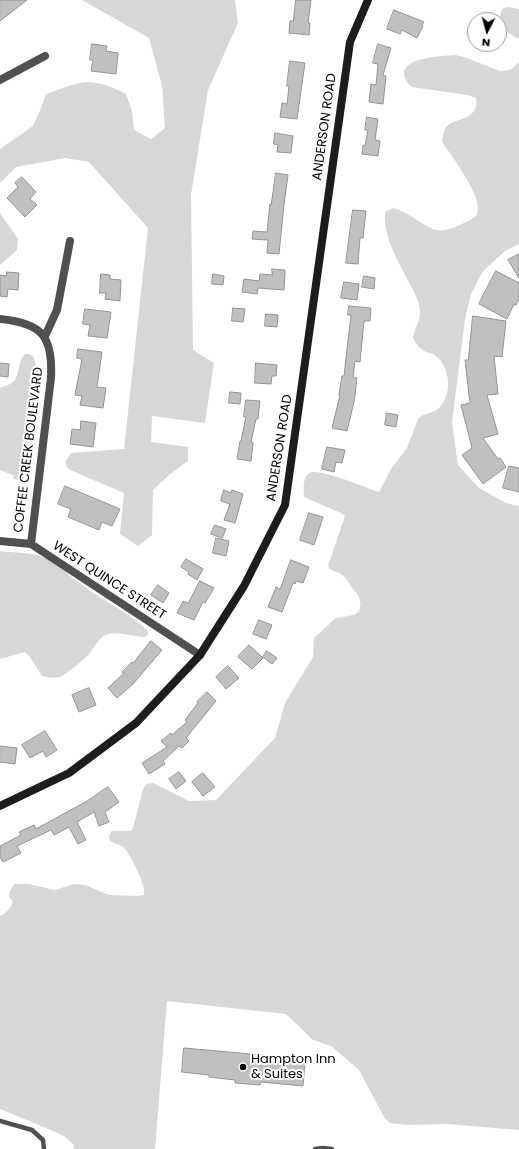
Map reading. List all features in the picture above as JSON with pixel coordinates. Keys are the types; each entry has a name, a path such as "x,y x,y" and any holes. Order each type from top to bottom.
{"street":[{"name":"ANDERSON ROAD","path":"0,806 69,773 136,723 200,655 244,586 285,505 350,42 368,0"},
{"path":"0,80 45,56"},
{"path":"0,319 11,320 32,326 44,336 57,310 70,241"},
{"name":"COFFEE CREEK BOULEVARD","path":"31,544 52,362 49,348 44,336"},
{"name":"WEST QUINCE STREET","path":"0,541 31,544 200,655"}],"lane":[{"path":"0,1122 32,1130 43,1140 44,1149"},
{"path":"314,1149 332,1149"}],"shaded area":[{"path":"82,0 235,0 238,23 208,90 191,195 193,350 214,363 205,423 152,416 151,442 188,447 188,461 169,475 153,490 152,535 138,546 120,534 124,493 68,469 65,462 71,453 124,449 148,228 89,162 65,158 16,167 0,183 0,149 33,126 46,94 68,86 89,82 114,88 126,94 132,111 134,130 151,139 165,128 162,86 149,38"},
{"path":"509,7 519,9 519,39 507,32 507,12 502,12 503,8"},
{"path":"455,55 500,71 510,70 519,62 519,244 505,251 483,271 471,294 465,319 452,422 458,465 479,488 506,503 519,506 519,1130 447,1124 407,1125 390,1123 384,1117 359,1070 331,1046 313,1040 286,1014 167,1001 155,1149 74,1149 73,1144 64,1136 0,1109 0,916 8,910 13,902 9,897 10,891 14,884 29,884 55,890 74,884 85,885 109,895 144,895 143,885 137,869 129,855 122,846 110,841 109,836 112,831 131,831 143,789 147,784 153,783 189,801 216,800 275,738 285,703 313,657 314,638 336,618 354,615 359,612 360,601 358,595 344,577 328,566 345,516 304,497 304,481 309,473 322,473 332,475 379,492 391,469 407,448 418,419 423,415 439,408 446,396 448,382 442,362 432,353 426,352 422,349 413,338 420,315 419,304 393,251 387,232 385,212 393,208 404,212 423,224 437,230 448,230 473,219 477,214 478,207 472,188 442,142 447,126 452,122 469,116 473,112 476,106 476,98 467,95 412,87 405,79 404,75 405,69 409,64 416,61 433,57"},
{"path":"0,213 18,239 17,250 0,265"},
{"path":"25,354 33,356 38,370 24,474 22,479 19,480 14,479 13,475 0,470 0,388 11,384 15,380 21,360"},
{"path":"0,551 40,556 50,561 90,591 132,618 147,630 148,634 145,637 119,633 105,635 98,641 84,659 66,674 58,678 42,676 25,652 0,659"}],"building":[{"path":"0,0 27,0 0,21"},
{"path":"296,0 311,0 308,23 310,23 309,35 289,33 290,21 293,21"},
{"path":"394,10 424,22 417,38 402,30 400,34 387,29"},
{"path":"92,44 107,46 106,51 118,53 116,74 91,71 93,60 90,60"},
{"path":"378,44 391,48 383,75 386,76 383,104 369,102 371,84 376,85 378,64 373,63"},
{"path":"290,61 305,63 297,119 280,117 282,103 287,104 289,86 287,86"},
{"path":"367,117 378,119 375,140 380,141 378,156 362,154 363,145 365,146 368,130 365,130"},
{"path":"275,133 293,136 291,153 277,152 278,145 274,144"},
{"path":"276,173 288,175 279,254 267,253 268,240 252,239 253,231 267,232 270,204"},
{"path":"22,177 36,192 30,199 37,205 25,217 7,198 18,187 15,183"},
{"path":"353,210 366,211 363,238 360,238 358,264 346,263"},
{"path":"519,254 519,278 508,260"},
{"path":"272,269 285,270 284,290 258,288 257,294 242,292 244,279 259,281 260,274 272,275"},
{"path":"496,271 519,283 519,299 516,305 514,304 507,319 479,304"},
{"path":"7,272 19,273 18,290 8,289 7,297 0,296 0,275 6,276"},
{"path":"101,274 110,275 110,279 121,280 120,301 105,299 106,293 100,293"},
{"path":"213,274 224,276 223,285 212,284"},
{"path":"364,276 375,278 374,289 362,287"},
{"path":"344,282 359,284 357,300 341,298"},
{"path":"349,306 371,308 370,321 364,321 360,362 355,361 353,377 357,378 354,402 347,431 332,428 340,395 342,376 344,376 351,315 348,315"},
{"path":"233,308 245,309 243,322 232,321"},
{"path":"85,309 111,312 107,338 88,336 90,325 83,324"},
{"path":"266,314 278,315 277,327 265,326"},
{"path":"473,316 506,321 502,357 494,356 498,394 487,395 498,434 483,438 498,459 500,458 506,467 483,484 462,455 472,448 461,405 470,403 465,360 468,360"},
{"path":"78,349 102,352 97,387 106,388 103,408 80,405 82,396 75,395 82,359 77,358"},
{"path":"0,363 9,364 8,377 0,376"},
{"path":"256,363 277,365 276,376 272,376 271,384 255,383"},
{"path":"230,392 241,393 240,404 229,403"},
{"path":"246,400 260,401 258,419 256,419 251,442 253,443 251,461 237,459 246,417 244,417"},
{"path":"387,413 398,415 396,427 385,425"},
{"path":"81,421 96,423 93,447 70,444 72,429 80,430"},
{"path":"327,447 345,450 342,463 336,462 334,472 322,469"},
{"path":"509,466 519,468 519,492 503,488"},
{"path":"65,486 120,509 112,526 102,522 99,530 68,517 71,509 58,504"},
{"path":"224,490 231,493 232,490 243,494 235,523 224,520 230,504 221,501"},
{"path":"309,513 323,517 314,545 300,540"},
{"path":"215,525 226,529 222,538 211,534"},
{"path":"216,538 229,541 226,556 213,553"},
{"path":"186,559 203,569 197,580 181,567"},
{"path":"291,560 309,567 303,583 296,581 295,584 293,583 282,612 268,607 276,587 280,589"},
{"path":"200,581 214,588 205,603 203,602 194,620 177,613 183,601 188,603"},
{"path":"158,585 169,593 163,603 151,595"},
{"path":"259,620 272,625 266,639 253,634"},
{"path":"151,641 162,650 133,684 117,698 108,688 124,673 122,672 132,662 133,663"},
{"path":"249,645 263,658 252,669 238,657"},
{"path":"267,651 277,658 272,664 263,657"},
{"path":"228,666 239,678 226,689 216,677"},
{"path":"89,688 96,705 79,712 72,695"},
{"path":"207,692 216,701 186,738 189,741 182,748 179,746 163,761 165,764 149,774 142,763 167,747 161,741 171,733 172,735 187,722 185,720 198,703 197,702"},
{"path":"45,731 57,750 46,757 43,751 30,758 22,745"},
{"path":"0,746 17,748 15,764 0,762"},
{"path":"179,772 186,781 176,789 169,779"},
{"path":"203,773 215,787 203,796 192,782"},
{"path":"108,787 119,802 105,812 109,822 99,826 94,812 77,822 86,840 78,844 69,827 54,835 51,830 17,846 21,853 3,862 0,857 0,846 21,835 19,832 34,825 36,829 87,801"},
{"name":"Hampton Inn & Suites","path":"184,1048 295,1058 294,1061 305,1062 303,1086 261,1082 260,1085 235,1083 235,1080 182,1072"}],"place":[{"name":"Hampton Inn & Suites","path":"243,1067"}]}
